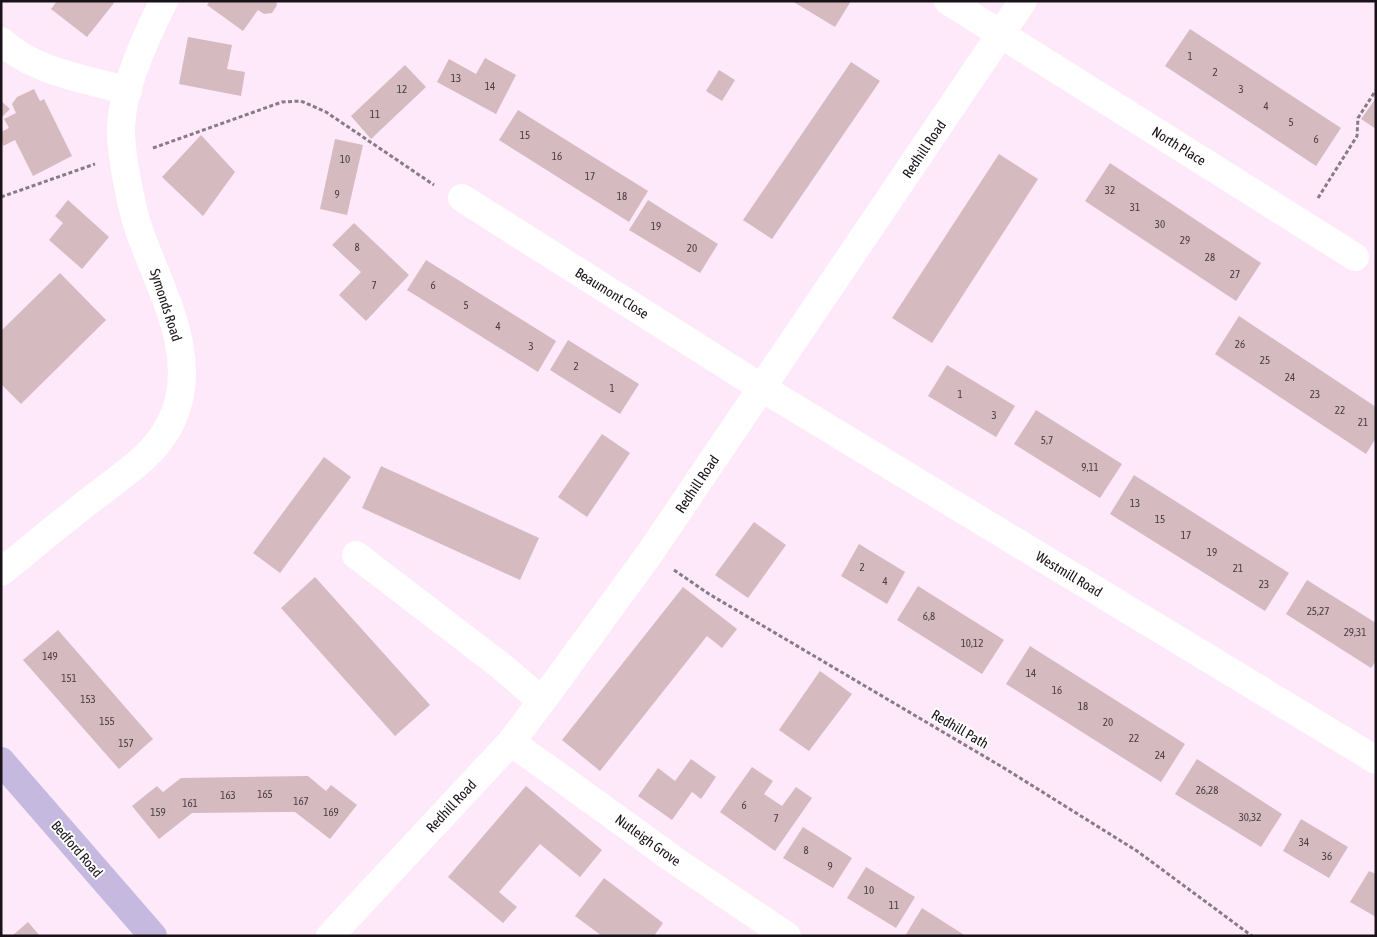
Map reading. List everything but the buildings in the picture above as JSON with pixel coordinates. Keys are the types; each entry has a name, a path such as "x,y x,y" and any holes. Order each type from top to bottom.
{"main road":[{"name":"Bedford Road","path":"1,761 153,936"}],"street":[{"name":"Symonds Road","path":"1,572 147,456 171,422 182,384 180,344 162,288 139,228 122,153 121,125 128,91 143,47 164,1"},
{"name":"North Place","path":"948,1 1355,257"},
{"name":"Redhill Road","path":"330,936 511,742 542,701 650,553 1002,36 1023,1"},
{"path":"1,41 13,52 38,64 128,91"},
{"name":"Beaumont Close","path":"462,198 762,388"},
{"name":"Westmill Road","path":"762,388 1376,760"},
{"path":"356,555 501,666 542,701"},
{"name":"Nutleigh Grove","path":"511,742 680,864 787,936"}],"path":[{"path":"1302,223 1357,136 1358,118 1376,90"},
{"path":"1,197 122,153 162,146 208,127 282,102 301,101 326,112 424,180 462,198"},
{"name":"Redhill Path","path":"650,553 709,594 1004,768 1137,851 1252,936"}]}
